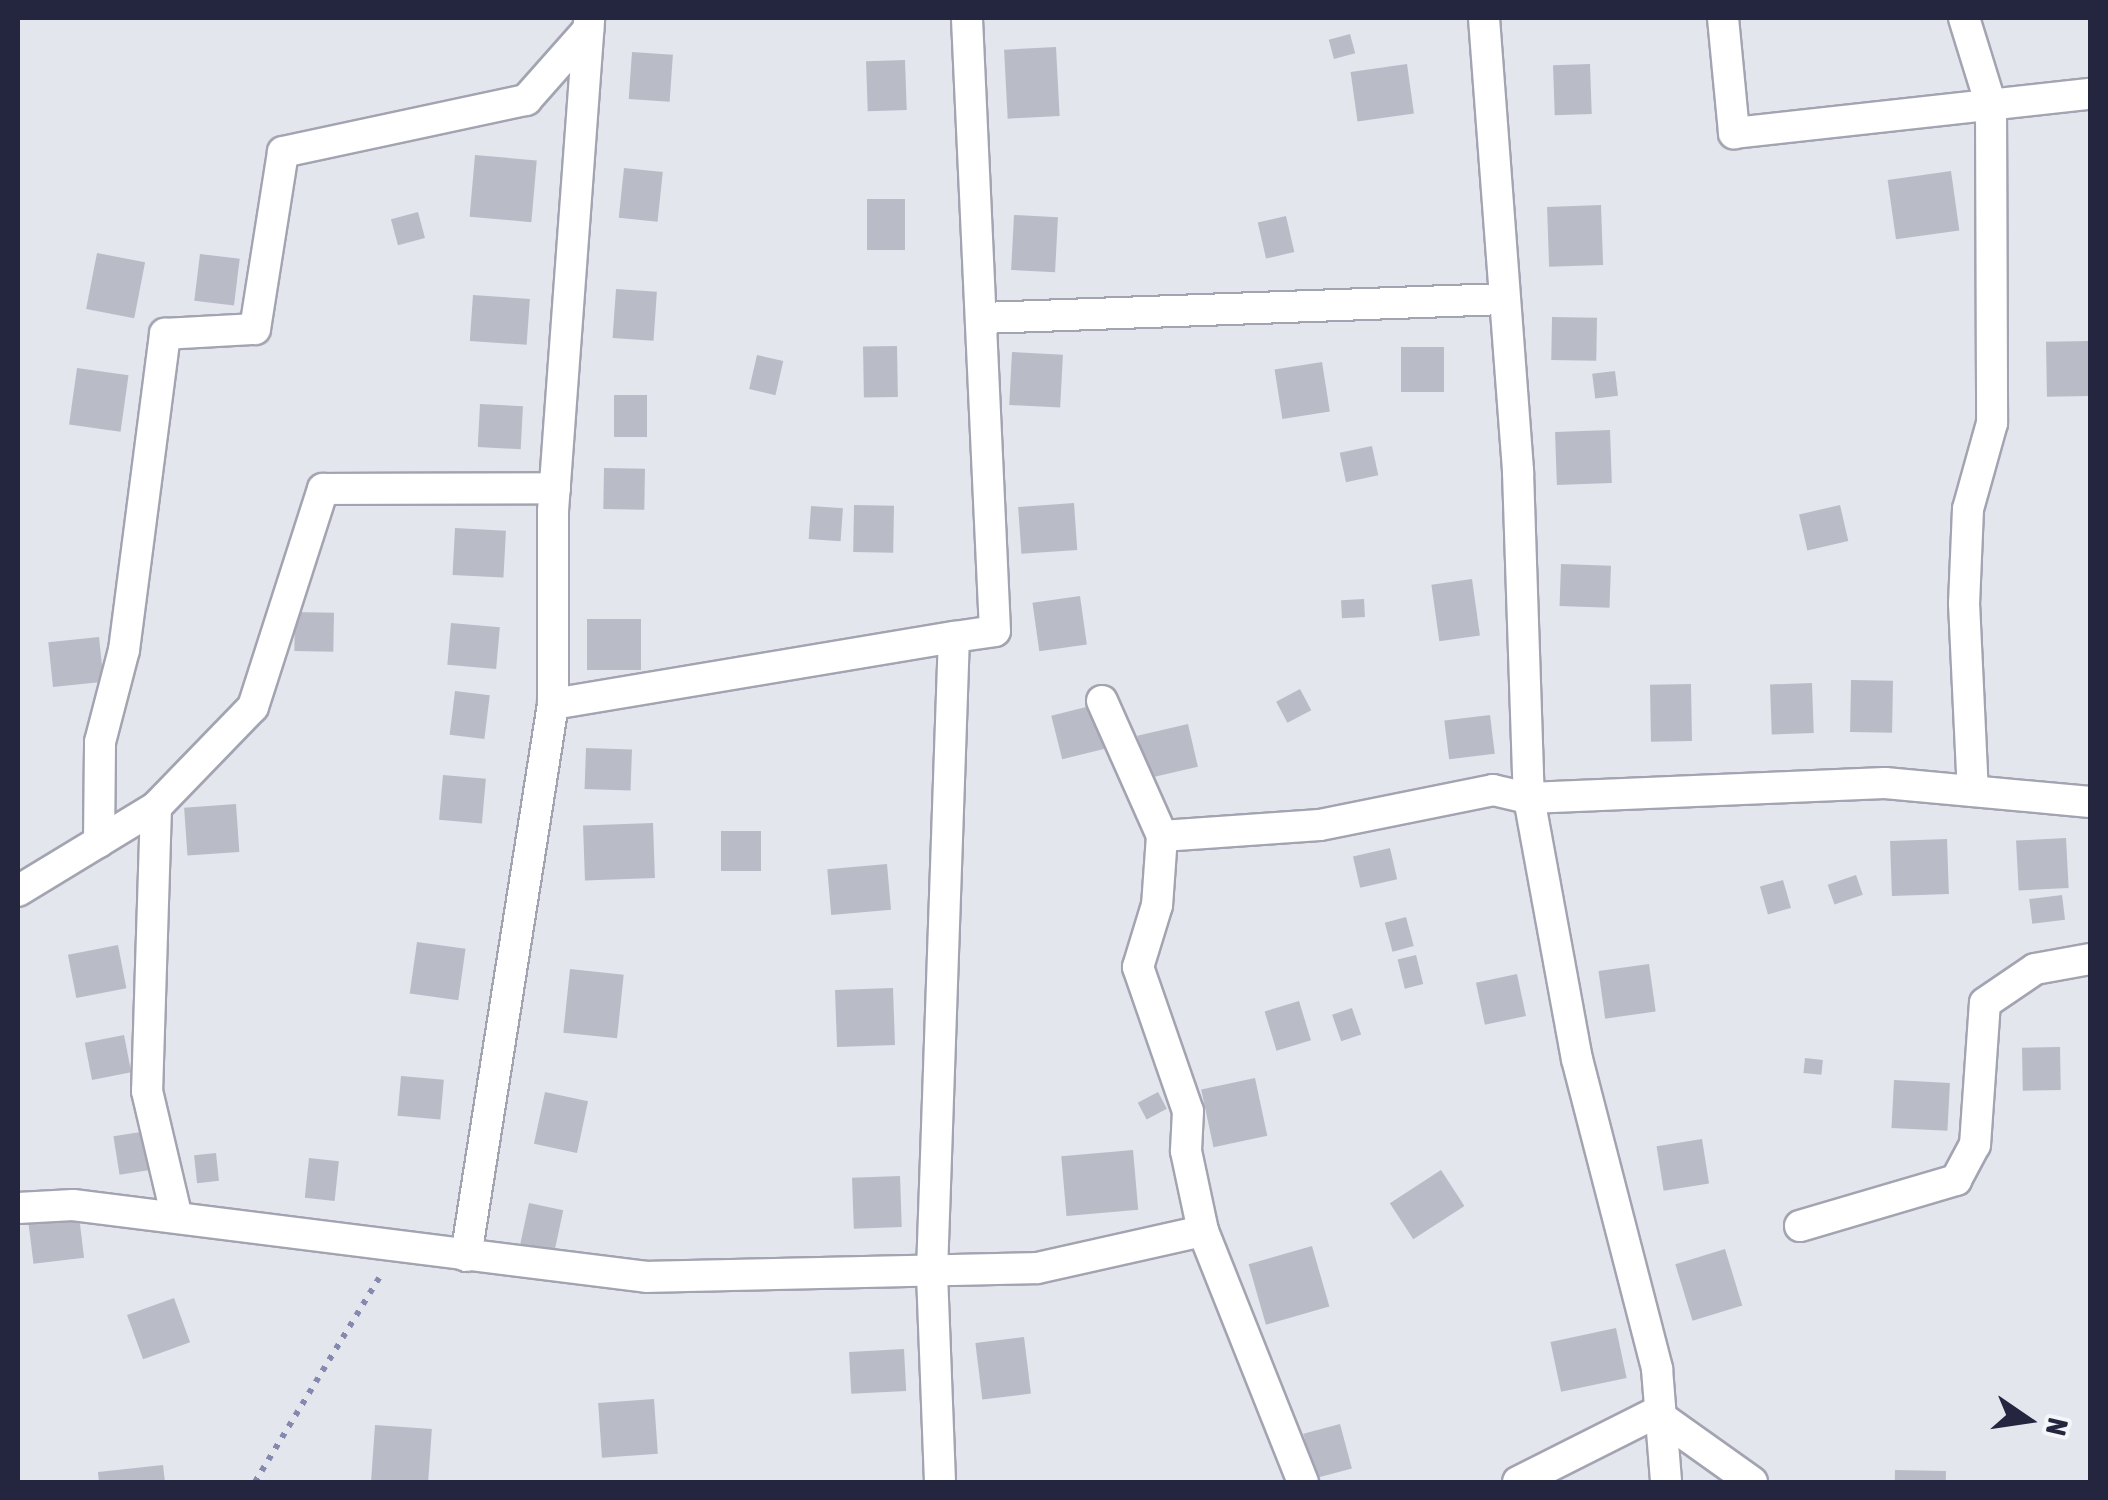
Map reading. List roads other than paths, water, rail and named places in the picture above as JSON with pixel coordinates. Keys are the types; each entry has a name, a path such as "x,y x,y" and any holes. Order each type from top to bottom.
{"street":[{"path":"553,704 996,631 967,18"},
{"path":"1484,18 1529,798 1576,1059 1656,1369 1654,1413 1666,1482"},
{"path":"1723,18 1734,133 2090,94"},
{"path":"1964,18 1991,104 1992,423 1968,509 1964,603 1973,791"},
{"path":"466,1256 553,704 555,488 589,24"},
{"path":"99,842 100,742 124,650 165,334 254,329 283,152 526,100 589,24"},
{"path":"984,318 1503,299"},
{"path":"18,891 156,807 254,707 323,489 555,488"},
{"path":"940,1482 932,1272 954,636"},
{"path":"1102,701 1162,836 1157,905 1138,967 1188,1111 1186,1151 1203,1231 1303,1482"},
{"path":"1162,836 1320,825 1493,790 1529,798 1886,783 2090,802"},
{"path":"156,807 147,1091 177,1218"},
{"path":"1800,1226 1956,1180 1975,1146 1985,1003 2035,969 2090,959"},
{"path":"18,1208 73,1205 647,1278 1037,1268 1203,1231"},
{"path":"1518,1482 1654,1413"},
{"path":"1654,1413 1752,1482"}]}
